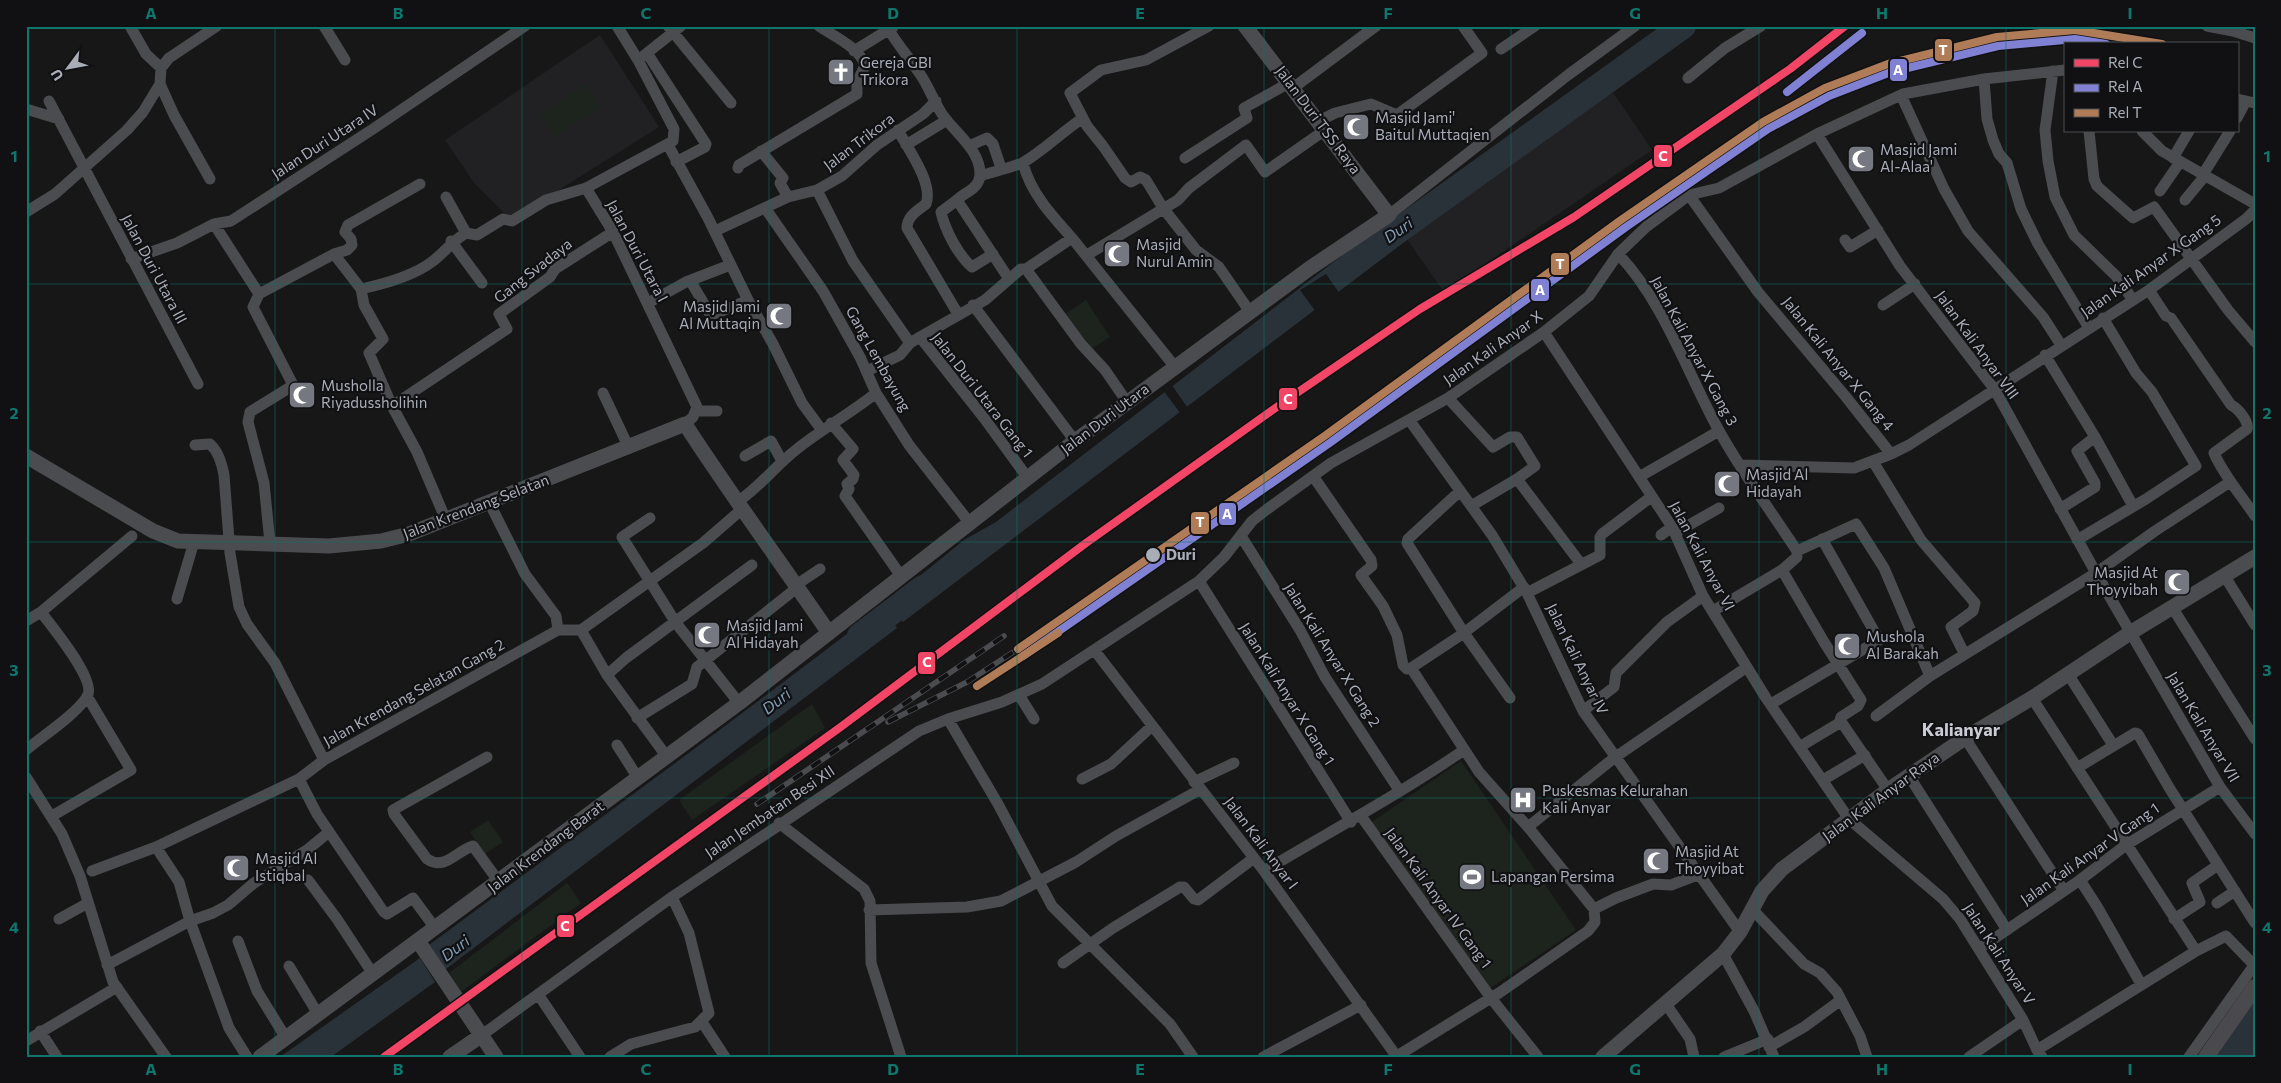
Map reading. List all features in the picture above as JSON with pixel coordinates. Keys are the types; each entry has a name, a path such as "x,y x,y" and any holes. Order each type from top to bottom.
{"main road":[{"path":"2206,1057 2255,987"}],"street":[{"path":"130,26 146,54 161,68"},
{"path":"210,179 174,115 160,84 161,68 169,58 217,26"},
{"path":"324,26 345,60"},
{"name":"Jalan Duri Utara IV","path":"131,259 176,244 214,224 231,221 373,129 525,26"},
{"path":"617,26 643,57 706,144 705,147 676,162"},
{"path":"738,168 740,164 857,94 858,82 865,66 854,51 819,26"},
{"path":"1209,26 1146,60 1101,70 1070,91 1083,118 1125,178 1133,182 1142,177 1163,208 1199,254 1219,267 1250,312"},
{"name":"Jalan Duri TSS Raya","path":"1245,26 1389,215"},
{"path":"1185,158 1247,118 1244,108 1291,85 1376,26"},
{"path":"1087,255 1181,198 1190,188 1246,146 1265,172 1322,126 1335,113 1371,104 1397,115 1482,53 1462,26"},
{"path":"1501,49 1534,26"},
{"path":"1389,215 1568,75 1635,26"},
{"path":"1688,78 1725,48 1761,26"},
{"path":"2074,26 2074,42"},
{"path":"2207,26 2252,37"},
{"path":"2240,26 2252,37"},
{"path":"643,57 674,28 732,103"},
{"path":"854,51 891,28 946,120 969,146 978,162 980,176 976,186 942,210 941,214 958,248 972,267 993,254"},
{"path":"361,289 387,283 425,266 434,260 451,242 466,233 477,235 503,219 512,221 546,200 586,188 673,141 674,129 643,57"},
{"path":"2059,71 2046,130 2048,161 2055,197 2074,235 2116,276 2133,300"},
{"name":"Jalan Kali Anyar X","path":"1095,651 1199,580 1266,510 1312,476 1331,463 1448,398 1544,332 1589,296 1618,254 1646,227 1689,195 1719,188 1817,134 1902,95 1984,79 2059,71"},
{"path":"1984,79 1987,119 1999,154 2007,162 2021,209 2070,301 2089,328"},
{"path":"26,212 55,194 85,168 137,118 160,84"},
{"path":"1902,95 1944,189 1968,232 2042,317 2061,345"},
{"name":"Jalan Duri Utara III","path":"48,101 198,384"},
{"name":"Jalan Trikora","path":"715,231 788,198 818,190 842,176 877,145 923,114 936,101"},
{"path":"2238,116 2246,101"},
{"path":"26,109 59,119"},
{"path":"980,176 1001,168 1023,163 1052,142 1059,134 1083,118"},
{"path":"906,145 938,128 946,120"},
{"path":"898,130 913,154 928,194 926,204 914,212 907,224 907,228 958,314"},
{"path":"2089,132 2094,178 2097,186 2133,218 2154,207 2228,310 2255,342"},
{"path":"2143,132 2162,151 2203,177 2255,204"},
{"path":"2160,191 2177,160 2189,132"},
{"path":"2185,200 2203,177 2229,132"},
{"name":"Jalan Kali Anyar VIII","path":"1817,134 1914,284 1995,390 2130,633"},
{"path":"969,146 987,138 992,144 1001,168"},
{"path":"668,145 715,231 730,265 773,344 802,403 821,429"},
{"path":"761,151 783,178 780,183 788,198"},
{"path":"1023,163 1038,196 1175,367"},
{"path":"270,543 264,483 248,422 250,412 292,386 253,307 259,294 334,254 348,250 352,245 351,239 345,232 348,225 420,184"},
{"name":"Jalan Duri Utara I","path":"586,188 613,232 648,303 696,407 696,411"},
{"name":"Jalan Duri Utara Gang 1","path":"818,190 853,261 915,340 984,418 1027,477"},
{"name":"Jalan Kali Anyar X Gang 4","path":"1689,195 1758,292 1846,396 1891,454 1995,390"},
{"path":"446,197 466,233"},
{"path":"958,200 1008,279"},
{"name":"Gang Lembayung","path":"765,208 823,291 867,371 876,393 909,445 969,522"},
{"name":"Jalan Kali Anyar X Gang 5","path":"1995,390 2045,355 2149,290 2246,219 2255,210"},
{"name":"Jalan Duri Utara","path":"829,633 1027,477 1127,402 1310,268 1389,215"},
{"path":"2246,219 2255,228"},
{"path":"214,224 259,294"},
{"path":"1845,240 1850,247 1878,230"},
{"name":"Gang Svadaya","path":"392,406 507,329 499,314 550,277 555,269 613,232"},
{"path":"867,371 900,355 915,340 997,292 1008,279 1021,269 1026,269 1072,238"},
{"path":"451,242 482,283"},
{"path":"334,254 361,289 364,305 383,339 369,353 392,406 418,452 446,520"},
{"name":"Jalan Kali Anyar X Gang 3","path":"1618,254 1633,269 1660,315 1719,430 1797,552"},
{"path":"648,303 686,282 691,282 730,265"},
{"path":"1026,269 1081,344 1105,370 1127,402"},
{"path":"691,282 710,314 715,314 748,300"},
{"path":"1883,305 1914,284"},
{"path":"2077,540 2196,466 2247,430 2251,422 2237,408 2231,405 2208,374 2172,318 2166,316 2149,290"},
{"path":"973,305 1075,441"},
{"path":"2103,318 2136,372 2152,392 2196,466"},
{"name":"Jalan Kali Anyar VI","path":"1544,332 1674,530 1703,596 1747,667 1849,819"},
{"path":"2045,355 2095,437 2133,506"},
{"path":"603,393 629,448"},
{"path":"667,757 607,675 580,630 703,543 782,461 821,429 860,406 876,393"},
{"path":"1448,398 1493,447 1510,437 1517,437 1535,466 1471,506"},
{"path":"717,411 696,411 685,424 739,506 829,633"},
{"name":"Jalan Kali Anyar IV","path":"1410,420 1459,492 1492,536 1526,590 1582,711 1740,932"},
{"path":"831,423 853,449 843,460 854,476 853,480 847,484 849,490 845,496 901,576"},
{"name":"Jalan Krendang Selatan","path":"26,458 164,537 178,542 329,546 381,541 446,520 685,424"},
{"path":"1639,478 1719,430"},
{"path":"2060,509 2095,487 2095,483 2077,451 2095,437"},
{"path":"745,456 771,441 782,461"},
{"name":"Jalan Krendang Selatan Gang 2","path":"195,445 210,444 215,448 221,461 224,475 229,542 239,607 247,624 275,663 324,760 558,630 580,630"},
{"path":"2214,453 2230,482 2237,488 2255,516"},
{"path":"1742,465 1854,468 1874,463 1891,454"},
{"path":"1874,463 1920,540 1975,603 1973,611 1951,627 1964,653"},
{"path":"1312,476 1371,560 1372,566 1362,573 1362,577 1383,606 1398,635 1403,666 1407,669 1464,633 1526,590 1600,555 1600,537 1602,534 1651,497"},
{"path":"1517,479 1581,564"},
{"path":"1876,716 1964,653 2096,573 2155,530 2230,482"},
{"path":"1459,492 1408,539 1407,543 1464,633 1510,698"},
{"path":"489,502 525,574 556,616 558,630"},
{"path":"1661,535 1720,508"},
{"path":"650,518 622,535 676,623 739,703"},
{"path":"1713,611 1782,570 1798,557 1797,552 1850,525 1856,524 1884,568 1930,676"},
{"path":"26,621 41,612 132,536"},
{"name":"Jalan Kali Anyar X Gang 2","path":"1241,536 1300,630 1322,670 1399,790"},
{"path":"1771,704 1880,640 1822,539"},
{"path":"177,599 194,542"},
{"name":"Jalan Kali Anyar Raya","path":"1603,1057 1722,954 1740,932 1762,891 1782,869 1888,790 1964,738 2032,698 2130,633 2255,557"},
{"path":"607,675 626,658 676,623 752,565"},
{"path":"637,718 692,684 695,679 695,669 820,569"},
{"path":"1782,570 1861,700 1858,706 1841,717 1841,722 1888,790"},
{"path":"2224,576 2255,624"},
{"name":"Jalan Kali Anyar X Gang 1","path":"1199,580 1356,819"},
{"path":"1582,711 1614,687 1616,673 1667,622 1703,596"},
{"path":"2172,607 2255,740"},
{"path":"41,612 78,662 89,687 88,696 131,770 52,816"},
{"name":"Jalan Krendang Barat","path":"260,1057 373,974 421,945 434,928 500,882 739,703 829,633"},
{"name":"Jalan Kali Anyar VII","path":"2130,633 2220,786 2255,834"},
{"name":"Jalan Jembatan Besi XII","path":"482,1035 672,897 919,731 948,718 1020,695 1042,684 1095,651"},
{"name":"Jalan Kali Anyar I","path":"1095,651 1264,871 1397,1056"},
{"path":"1528,827 1614,758 1747,667"},
{"path":"1397,1056 1491,998 1588,931 1595,922 1594,909 1528,827 1479,772 1411,668"},
{"path":"2068,674 2112,745"},
{"path":"1020,695 1034,719"},
{"path":"26,750 88,696"},
{"path":"2032,698 2196,951"},
{"path":"948,718 998,804 1037,881 1052,906 1170,1024 1193,1057"},
{"path":"1801,746 1841,722"},
{"path":"1082,778 1111,764 1152,726"},
{"path":"2077,768 2112,745 2135,733 2138,734 2255,923"},
{"path":"1964,738 2064,891"},
{"path":"618,745 638,778"},
{"path":"1264,871 1356,819 1464,750"},
{"path":"1823,780 1864,755"},
{"path":"486,757 393,810 427,859 434,864 440,865 473,846 500,882"},
{"path":"92,871 156,847 299,778 324,760"},
{"path":"869,910 967,907 1001,900 1076,862 1234,763"},
{"path":"1909,776 2007,930"},
{"path":"26,777 30,790 52,816 80,876 107,965 117,987 160,1055"},
{"path":"299,778 329,832 383,911 387,914 413,898 434,928"},
{"name":"Jalan Kali Anyar V Gang 1","path":"1979,949 2080,880 2126,845 2220,786"},
{"name":"Jalan Kali Anyar IV Gang 1","path":"1356,819 1538,1057"},
{"name":"Jalan Kali Anyar V","path":"1849,819 1943,899 1960,919 2023,1020 2039,1054"},
{"path":"779,824 864,889 870,901 872,963 901,1057"},
{"path":"107,965 190,921 213,913 228,905 254,883 307,850 329,832"},
{"path":"156,847 179,882 190,921 229,1028 247,1057"},
{"path":"1063,963 1180,887 1184,886 1194,899 1198,900 1254,858"},
{"path":"2174,919 2200,902 2192,883 2218,865"},
{"path":"1594,909 1616,898 1653,884 1671,886 1700,874"},
{"path":"308,880 337,919 373,974"},
{"path":"2080,880 2141,984"},
{"path":"2217,903 2235,891"},
{"path":"610,1057 631,1044 695,1027 710,1012 689,933 672,897"},
{"path":"59,920 88,904"},
{"path":"1752,909 1804,964 1827,980 1842,1000 1860,1036 1867,1057"},
{"path":"2039,1054 2141,984 2196,951 2226,936 2254,965 2189,1057"},
{"path":"238,941 257,991 286,1038"},
{"path":"421,945 496,1057"},
{"path":"1722,954 1770,1048"},
{"path":"288,966 318,1014"},
{"path":"26,1041 117,987"},
{"path":"538,994 580,1057"},
{"path":"1724,1057 1770,1048 1842,1000"},
{"path":"1666,1004 1690,1039 1694,1057"},
{"path":"1264,1057 1361,1005"},
{"path":"1969,1057 2023,1020"},
{"path":"702,1022 725,1057"},
{"path":"40,1032 57,1057"},
{"path":"450,1057 482,1035"}],"shaded area":[{"path":"600,35 659,127 511,220 475,184 445,140"},
{"path":"585,84 600,107 555,137 540,114"},
{"path":"1608,85 1652,150 1444,292 1404,235"},
{"path":"1086,300 1110,337 1088,351 1064,315"},
{"path":"812,704 825,728 692,820 679,800"},
{"name":"Lapangan Persima","path":"1461,761 1576,930 1483,993 1369,824"},
{"path":"488,820 503,842 485,854 470,832"},
{"path":"567,883 581,903 458,994 445,976"}],"water":[{"path":"1392,217 1407,240 903,622 889,601 964,540 996,522"},
{"path":"882,607 897,628 442,972 425,948 712,736"},
{"path":"420,958 435,982 331,1057 280,1057"},
{"path":"2255,993 2255,1057 2212,1057"}],"pier":[{"path":"1326,274 1340,294 1316,312 1300,290"},
{"path":"1171,384 1188,408 1181,414 1163,390"}],"waterway":[{"name":"Duri","path":"1371,250 1683,26"},
{"name":"Duri","path":"860,636 923,588"}],"railway":[{"path":"757,804 1004,636"},
{"path":"888,722 967,682 1018,649"}],"rail line":[{"name":"C","path":"384,1057 842,726 1086,543 1288,399 1420,309 1574,217 1790,69 1845,26"},
{"name":"T","path":"1018,649 1326,435 1621,220 1763,122 1825,88 1888,64 1997,37 2075,30 2150,42"},
{"name":"A","path":"1787,92 1862,33"},
{"name":"A","path":"1023,656 1331,442 1626,227 1768,129 1829,96 1891,72 1998,46 2075,39 2094,42"},
{"name":"T","path":"977,686 1058,633"}],"place":[{"name":"Gereja GBI Trikora","path":"841,72"},
{"name":"Masjid Jami' Baitul Muttaqien","path":"1356,127"},
{"name":"Masjid Jami Al-Alaa'","path":"1861,159"},
{"name":"Masjid Nurul Amin","path":"1117,254"},
{"name":"Masjid Jami Al Muttaqin","path":"779,316"},
{"name":"Musholla Riyadussholihin","path":"302,395"},
{"name":"Masjid Al Hidayah","path":"1727,484"},
{"name":"Duri","path":"1153,555"},
{"name":"Masjid At Thoyyibah","path":"2177,582"},
{"name":"Masjid Jami Al Hidayah","path":"707,635"},
{"name":"Mushola Al Barakah","path":"1847,646"},
{"name":"Puskesmas Kelurahan Kali Anyar","path":"1523,800"},
{"name":"Masjid At Thoyyibat","path":"1656,861"},
{"name":"Masjid Al Istiqbal","path":"236,868"},
{"name":"Lapangan Persima","path":"1472,877"}],"district":[{"name":"Kalianyar","path":"1961,730"}]}
